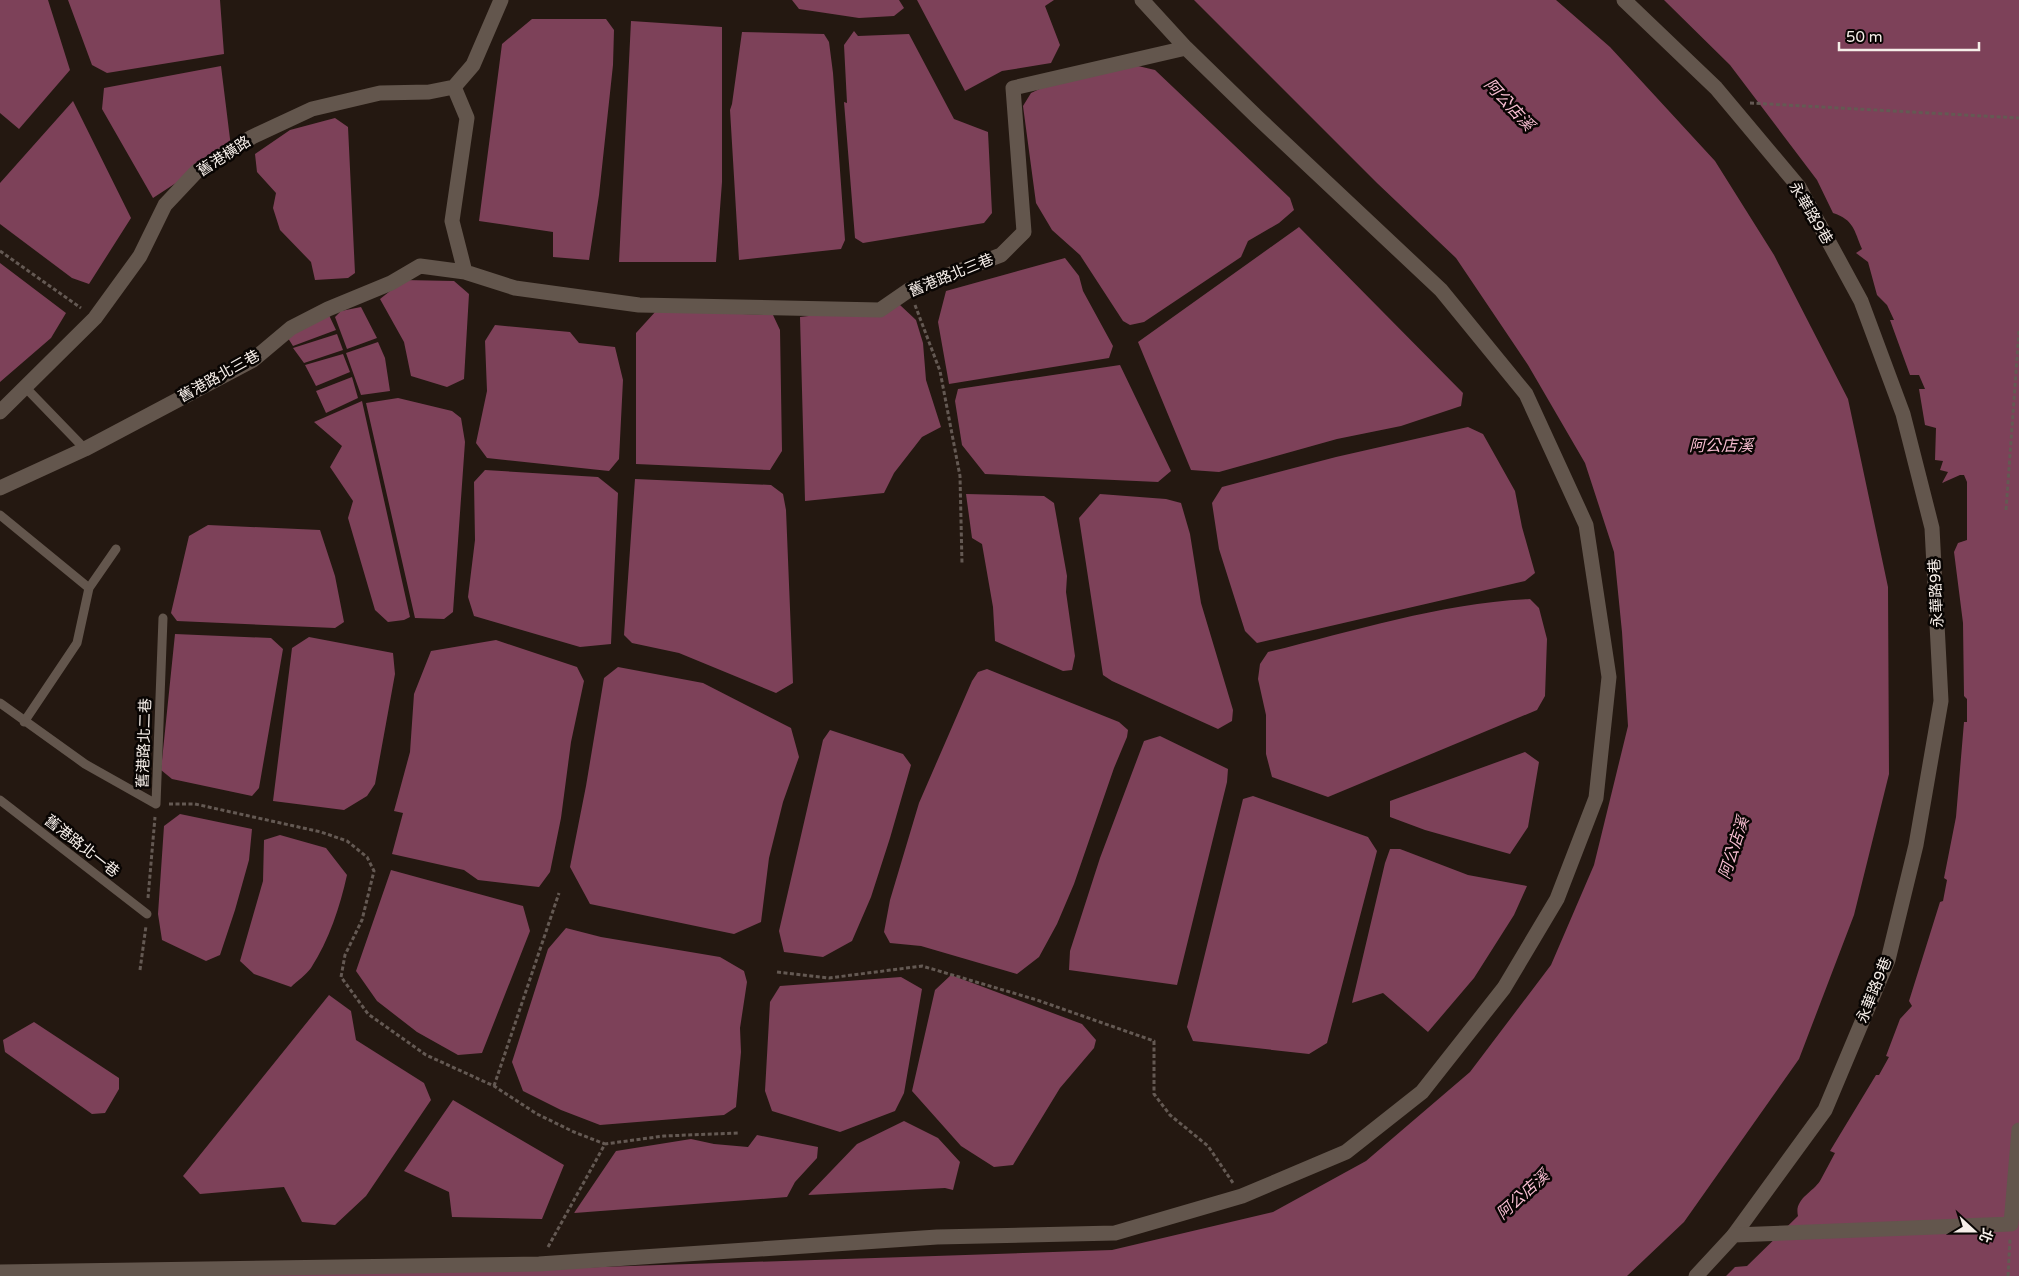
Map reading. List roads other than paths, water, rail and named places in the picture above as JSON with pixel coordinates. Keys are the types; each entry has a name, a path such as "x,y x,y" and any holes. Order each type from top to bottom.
{"street":[{"path":"465,272 452,221 467,118 454,88 473,65 501,0"},
{"path":"0,1272 539,1264 937,1237 1115,1233 1242,1196 1346,1152 1422,1092 1504,988 1557,899 1596,798 1609,677 1586,525 1526,394 1441,290 1257,117 1186,48 1142,0"},
{"name":"永華路9巷","path":"1624,0 1716,88 1799,187 1861,301 1903,414 1932,528 1941,701 1916,845 1888,960 1824,1110 1734,1235 1696,1276"},
{"name":"舊港路北三巷","path":"0,488 85,449 253,360 290,328 328,309 391,283 420,266 465,272 515,288 639,305 880,310 909,290 1001,255 1024,232 1013,88 1186,48"},
{"name":"舊港橫路","path":"0,412 95,318 140,256 165,206 197,171 252,137 312,109 380,93 429,92 454,88"},
{"path":"1734,1235 2011,1224 2019,1130"}],"lane":[{"path":"25,388 85,449"},
{"path":"0,515 89,588"},
{"path":"24,722 77,643 89,588 116,549"},
{"name":"舊港路北二巷","path":"0,703 24,722 86,764 156,804 163,618"},
{"name":"舊港路北一巷","path":"0,800 147,914"}],"water":[{"path":"0,0 48,0 70,70 19,129 0,113"},
{"path":"68,0 220,0 224,54 107,73 92,65"},
{"path":"792,0 899,0 904,8 894,16 859,18 799,9"},
{"path":"917,0 1054,0 1045,6 1060,45 1051,63 1002,71 965,91"},
{"name":"阿公店溪","path":"1194,0 1556,0 1610,47 1715,161 1774,255 1848,399 1888,587 1889,774 1854,915 1799,1059 1684,1222 1627,1276 154,1276 571,1268 1112,1250 1273,1212 1366,1161 1470,1072 1551,965 1594,865 1628,726 1622,632 1614,552 1585,463 1528,365 1456,258 1377,183"},
{"path":"1664,0 2019,0 2019,1276 1726,1276 1735,1267 1747,1266 1798,1216 1797,1210 1801,1201 1820,1181 1835,1153 1830,1151 1876,1075 1879,1075 1889,1057 1886,1056 1900,1019 1912,1006 1909,1001 1940,902 1943,901 1947,880 1944,878 1956,817 1964,722 1967,722 1967,699 1964,696 1963,623 1954,552 1958,543 1967,540 1967,482 1964,475 1960,475 1942,483 1948,472 1940,470 1943,461 1935,460 1936,428 1925,425 1919,389 1925,389 1919,375 1910,375 1890,320 1894,320 1887,305 1877,295 1868,262 1856,253 1862,249 1855,231 1849,222 1833,213 1817,180 1730,65"},
{"path":"532,19 606,19 614,30 613,65 599,195 589,260 553,257 553,232 479,221 502,44"},
{"path":"631,21 722,27 722,182 716,262 619,262"},
{"path":"854,31 858,36 909,34 954,119 988,132 992,213 984,223 863,243 855,238 844,102 847,103 844,45"},
{"path":"742,32 824,34 829,42 845,240 841,249 739,260 730,110"},
{"path":"221,66 231,147 153,198 102,109 104,88"},
{"path":"1138,66 1155,70 1290,198 1294,210 1279,223 1248,241 1241,257 1144,322 1130,325 1123,321 1080,255 1052,230 1036,203 1023,106 1031,93 1071,74"},
{"path":"73,101 131,218 89,284 72,278 0,224 0,183"},
{"path":"335,118 348,127 355,273 348,278 315,280 311,262 280,230 273,208 276,193 257,172 255,154 290,130"},
{"path":"1299,227 1463,393 1461,406 1401,426 1337,439 1219,472 1191,470 1138,342"},
{"path":"1065,258 1079,276 1083,291 1113,346 1109,358 949,384 938,322 946,291"},
{"path":"0,263 66,313 51,338 0,382"},
{"path":"404,280 454,281 469,294 464,379 447,387 411,376 404,342 380,299"},
{"path":"900,305 916,320 923,343 926,380 941,427 922,437 894,473 884,493 805,501 800,317"},
{"path":"361,307 377,338 347,349 335,317 341,311"},
{"path":"656,311 773,315 780,330 782,451 770,470 636,464 636,333"},
{"path":"328,313 336,330 293,346 286,335"},
{"path":"495,325 570,332 579,343 615,347 623,380 619,459 609,471 487,458 476,443 487,391 485,341"},
{"path":"337,334 343,350 304,363 293,348"},
{"path":"378,342 385,358 390,391 361,395 346,353"},
{"path":"343,354 350,372 316,386 305,365"},
{"path":"1120,365 1171,471 1158,482 985,474 962,445 955,401 958,389"},
{"path":"352,377 358,398 326,413 316,391"},
{"path":"398,398 452,411 461,418 465,442 453,612 444,619 415,618 366,403"},
{"path":"362,401 410,617 404,620 388,622 375,610 348,518 353,501 330,467 342,446 314,422"},
{"path":"1468,427 1483,434 1515,491 1522,527 1535,573 1525,581 1257,643 1245,631 1219,549 1212,503 1222,487 1336,457"},
{"path":"485,470 598,477 618,493 611,644 580,647 474,616 468,597 475,540 474,482"},
{"path":"635,479 771,485 783,494 786,510 793,683 776,693 679,653 632,643 624,635"},
{"path":"966,494 1044,496 1054,503 1067,576 1066,592 1075,656 1072,670 1063,671 995,641 993,607 982,544 972,538"},
{"path":"1100,494 1166,499 1181,503 1190,534 1201,603 1233,710 1232,721 1218,729 1112,681 1103,675 1079,518"},
{"path":"208,525 320,530 335,576 344,622 335,628 177,621 171,613 189,536"},
{"path":"1530,599 1539,608 1547,639 1545,696 1537,710 1328,797 1272,777 1266,754 1266,715 1258,679 1260,664 1268,652 1431,612 1464,606"},
{"path":"175,634 271,638 283,649 259,788 252,796 172,779 161,770"},
{"path":"309,637 393,653 395,674 375,784 367,796 344,810 273,801 292,648"},
{"path":"496,640 577,667 584,681 571,742 561,818 550,872 539,887 478,880 464,870 392,854 403,813 394,811 410,752 414,694 431,651"},
{"path":"618,667 703,683 791,728 799,757 783,802 769,858 761,922 734,934 590,904 570,867 604,678"},
{"path":"987,669 1119,722 1128,730 1074,884 1057,924 1039,957 1017,974 921,946 890,943 884,932 890,900 919,803 972,681 978,672"},
{"path":"830,730 903,754 911,765 871,897 852,941 823,957 784,952 779,931 823,740"},
{"path":"1160,736 1228,769 1227,782 1177,985 1069,970 1070,951 1100,858 1144,741"},
{"path":"1525,752 1539,762 1528,827 1510,854 1425,830 1390,817 1390,801"},
{"path":"1253,796 1368,837 1377,851 1327,1043 1309,1054 1193,1041 1187,1027 1243,799"},
{"path":"180,814 252,829 249,860 220,955 206,961 162,940 158,914 164,826"},
{"path":"280,835 326,848 347,875 337,911 323,946 311,968 291,987 254,974 240,961 263,881 264,840"},
{"path":"1390,849 1400,849 1468,875 1527,886 1514,915 1474,978 1428,1032 1383,993 1352,1003 1385,863"},
{"path":"391,870 523,906 530,931 482,1053 458,1055 417,1032 377,1001 356,971"},
{"path":"566,928 601,937 720,957 744,971 747,982 740,1028 741,1052 736,1107 724,1115 600,1125 561,1110 523,1091 512,1062 548,949"},
{"path":"951,975 1082,1024 1096,1040 1094,1048 1060,1088 1013,1165 994,1167 961,1146 912,1091 935,990"},
{"path":"901,977 922,989 904,1093 895,1111 840,1132 772,1111 765,1091 770,1002 780,986"},
{"path":"329,995 351,1011 356,1040 424,1083 431,1100 366,1196 335,1225 302,1222 284,1187 200,1194 183,1176"},
{"path":"34,1022 119,1078 119,1089 105,1113 92,1114 5,1052 3,1040"},
{"path":"453,1100 564,1165 542,1219 452,1217 449,1192 404,1171"},
{"path":"904,1121 938,1138 960,1162 953,1190 945,1188 808,1195 857,1144"},
{"path":"757,1135 818,1147 817,1158 795,1182 787,1197 574,1213 616,1151 691,1139 714,1144 748,1147"}]}
